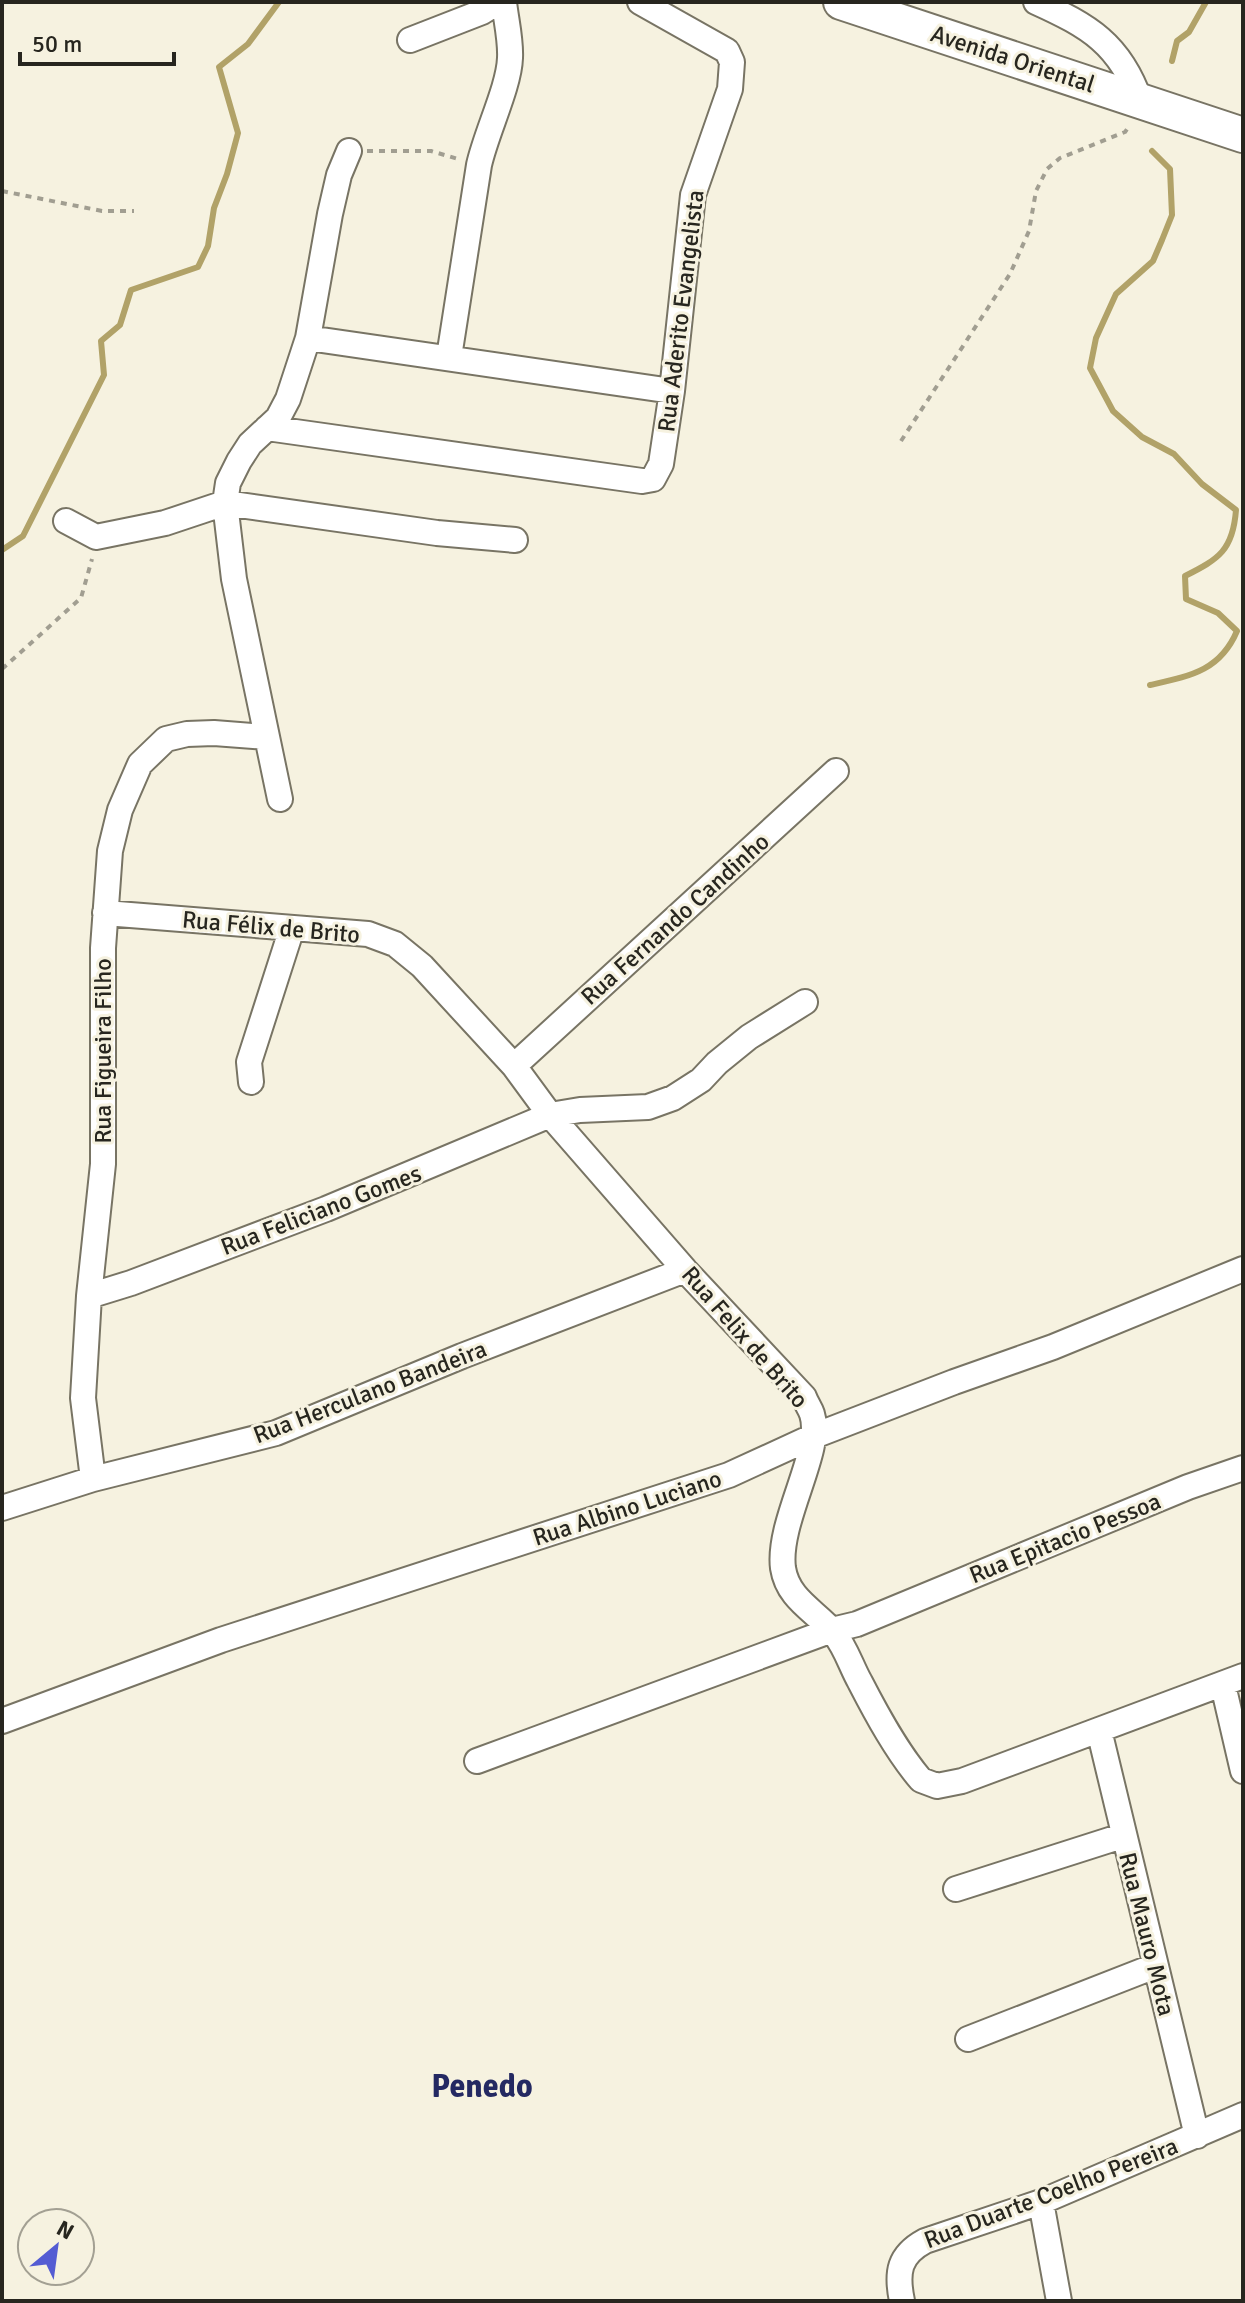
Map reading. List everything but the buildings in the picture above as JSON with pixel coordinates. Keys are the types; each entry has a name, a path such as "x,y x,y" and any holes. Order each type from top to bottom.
{"street":[{"path":"410,40 501,2 510,58 507,78 479,165 449,357"},
{"name":"Rua Aderito Evangelista","path":"267,428 649,481 661,464 693,195 730,89 732,62 727,51 706,37 640,2"},
{"name":"Avenida Oriental","path":"841,2 1243,135"},
{"name":"Avenida Oriental","path":"1036,2 1104,42 1122,60 1140,101"},
{"path":"280,799 234,579 225,503 228,483 239,461 250,444 278,418 288,399 308,338 330,214 339,175 349,151"},
{"path":"308,338 672,391"},
{"path":"66,521 96,537 165,523 225,503 437,533 515,540"},
{"name":"Rua Figueira Filho","path":"93,1479 83,1398 89,1296 103,1164 103,948 110,851 120,810 140,764 166,739 187,734 266,737"},
{"name":"Rua Fernando Candinho","path":"514,1066 836,771"},
{"name":"Rua Félix de Brito","path":"105,913 368,934 395,944 422,966 514,1066 550,1115"},
{"path":"251,1082 249,1062 292,928"},
{"name":"Rua Feliciano Gomes","path":"89,1296 326,1209 550,1115 580,1110 648,1107 673,1098 701,1080 749,1037 805,1002"},
{"name":"Rua Felix de Brito","path":"550,1115 685,1270 804,1397 813,1415 814,1436 783,1542 783,1568 789,1589 837,1637"},
{"name":"Rua Albino Luciano","path":"2,1721 221,1640 729,1475 814,1436 1053,1347 1243,1269"},
{"name":"Rua Herculano Bandeira","path":"2,1508 93,1479 276,1433 462,1356 685,1270"},
{"name":"Rua Epitacio Pessoa","path":"837,1637 888,1610 1188,1487 1243,1468"},
{"path":"477,1761 837,1637 860,1683 904,1755 921,1780 930,1784 962,1781 1233,1680 1243,1771"},
{"name":"Rua Mauro Mota","path":"1099,1730 1122,1836 1197,2136"},
{"path":"956,1889 1122,1836"},
{"path":"968,2039 1155,1966"},
{"name":"Rua Duarte Coelho Pereira","path":"902,2301 901,2262 912,2248 1041,2202 1243,2115"},
{"path":"1041,2202 1059,2301"}],"path":[{"path":"901,441 1010,274 1029,231 1036,191 1047,169 1060,158 1125,132 1140,101"},
{"path":"349,151 431,151 479,165"},
{"path":"2,191 102,211 134,211"},
{"path":"2,669 81,598 88,580 96,537"}],"waterway":[{"path":"2,550 23,536 104,375 101,341 120,325 131,290 198,267 208,246 214,208 238,133 219,67 248,44 279,2"},
{"path":"1172,61 1177,41 1189,32 1206,2"},
{"path":"1150,685 1202,670 1222,655 1237,631 1218,613 1186,599 1185,576 1222,552 1232,535 1236,510 1202,484 1174,454 1142,437 1113,411 1090,368 1096,338 1116,294 1153,261 1172,215 1170,169 1152,151"}],"district":[{"name":"Penedo","path":"482,2086"}]}
